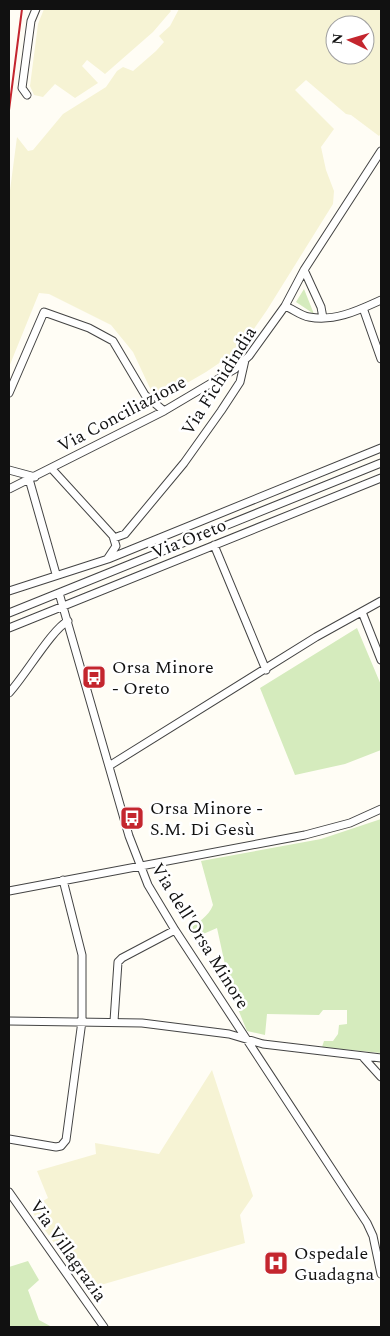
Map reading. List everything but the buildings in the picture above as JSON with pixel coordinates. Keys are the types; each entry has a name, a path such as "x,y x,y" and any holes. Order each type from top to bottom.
{"street":[{"path":"27,95 22,88 31,21 36,9"},
{"name":"Via Fichidindia","path":"114,538 125,534 184,463 240,382 245,360 284,306 304,270 380,155"},
{"path":"304,270 323,318"},
{"path":"284,306 307,317 323,318 340,316 381,300"},
{"path":"363,308 381,359"},
{"path":"9,393 44,312 89,328 113,341 145,394 164,411"},
{"name":"Via Conciliazione","path":"9,489 164,411 212,384 245,360"},
{"name":"Via Oreto","path":"9,591 56,574 108,559 381,448"},
{"name":"Via Oreto","path":"9,613 381,463"},
{"path":"51,468 114,538 116,546 108,559"},
{"path":"9,470 32,478 56,574"},
{"name":"Via Oreto","path":"9,628 381,478"},
{"path":"214,545 266,670"},
{"name":"Via dell'Orsa Minore","path":"59,593 139,865 174,930 233,1016 246,1040 361,1213 373,1236"},
{"path":"110,766 316,637 381,601"},
{"path":"362,612 381,660"},
{"path":"9,693 28,671 58,628 68,621"},
{"path":"9,891 139,865 305,836 350,823 381,809"},
{"path":"9,1139 61,1146 66,1140 82,1021 82,955 63,880"},
{"path":"114,1021 118,962 174,930"},
{"path":"9,1021 114,1021 230,1034 246,1040 381,1058"},
{"path":"362,1056 381,1077"},
{"name":"Via Villagrazia","path":"9,1192 104,1327"},
{"path":"373,1236 381,1246"},
{"path":"373,1236 381,1274"}],"shaded area":[{"path":"44,9 169,9 171,11 153,32 105,74 87,60 82,66 98,83 75,98 55,84 43,97 34,95 30,86 38,24"},
{"path":"179,9 381,9 381,133 379,136 351,115 346,114 306,80 295,90 334,129 321,147 326,170 334,191 333,204 267,310 240,349 206,372 156,401 133,352 111,325 49,294 39,293 9,367 9,198 17,137 28,151 33,150 63,114 106,87 117,71 123,67 133,71 156,51 164,42 159,36 170,26"},
{"path":"212,1070 253,1196 240,1215 245,1243 87,1289 30,1209 48,1198 37,1171 96,1154 95,1143 159,1154"}],"green space":[{"path":"304,289 314,314 296,302"},
{"path":"357,628 381,685 381,750 345,764 295,775 260,688"},
{"path":"381,819 381,1053 322,1047 324,1041 333,1041 338,1034 339,1025 347,1024 347,1010 323,1010 319,1015 267,1014 265,1035 247,1031 231,992 217,928 194,938 187,929 206,916 213,905 201,861 321,839"},
{"path":"28,1261 39,1280 28,1290 39,1320 52,1327 9,1327 9,1267"}],"railway":[{"path":"9,110 22,9"}],"place":[{"name":"Orsa Minore - Oreto","path":"94,677"},
{"name":"Orsa Minore - S.M. Di Gesù","path":"132,818"},
{"name":"Ospedale Guadagna","path":"276,1263"}]}
